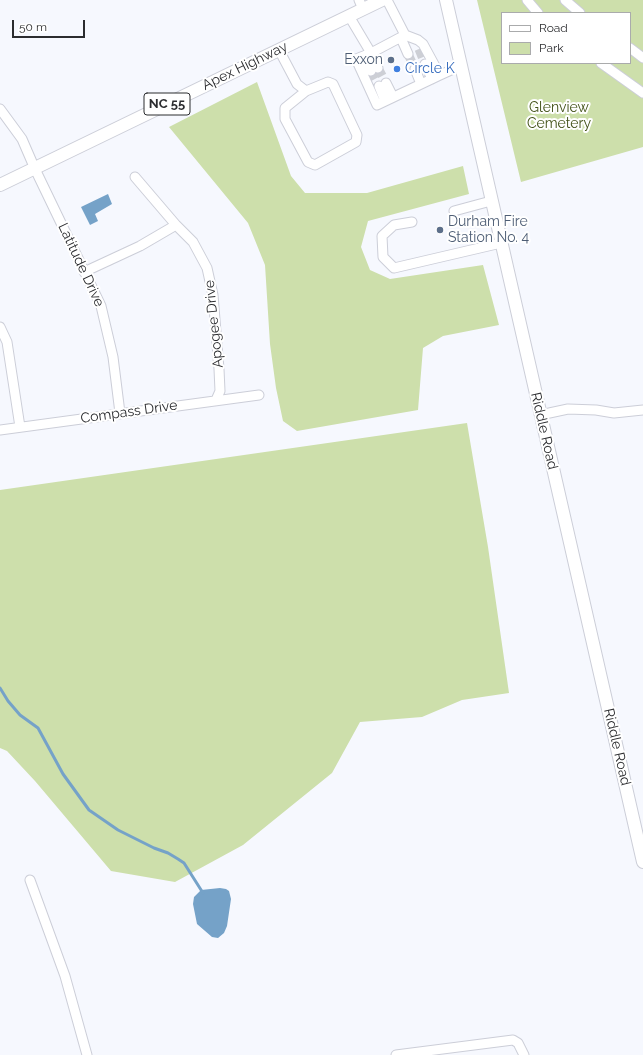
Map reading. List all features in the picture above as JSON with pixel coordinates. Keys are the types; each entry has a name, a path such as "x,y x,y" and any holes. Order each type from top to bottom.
{"main road":[{"name":"Apex Highway","path":"0,185 349,16 361,5 382,0"},
{"name":"Riddle Road","path":"446,0 643,862"}],"street":[{"path":"387,0 407,37 418,49"},
{"path":"527,0 537,12"},
{"path":"565,0 579,12"},
{"path":"349,16 375,70"},
{"path":"407,37 408,54"},
{"path":"435,77 436,68 423,44 418,40 407,37 356,59 377,105 460,66"},
{"path":"631,49 643,58"},
{"path":"279,50 297,84 306,91"},
{"path":"426,64 435,77"},
{"path":"602,64 643,93"},
{"path":"415,69 421,84"},
{"path":"328,82 333,84 357,135 356,142 315,165 308,162 285,119 285,108 306,91 328,82"},
{"path":"382,85 389,99"},
{"name":"Latitude Drive","path":"0,109 22,139 101,306 113,357 120,413"},
{"name":"Apogee Drive","path":"135,177 176,226 193,242 207,268 213,295 220,391 216,400"},
{"path":"454,210 491,201"},
{"path":"412,222 394,225 382,236 383,257 394,268 501,243"},
{"path":"84,272 140,246 176,226"},
{"path":"0,327 7,342 20,427"},
{"name":"Compass Drive","path":"0,430 259,395"},
{"path":"540,415 568,409 596,410 614,413 643,410"},
{"path":"30,880 65,976 87,1055"},
{"path":"396,1055 512,1040 518,1043 524,1055"}],"green space":[{"name":"Glenview Cemetery","path":"477,0 643,0 643,147 521,182"},
{"path":"257,82 291,176 305,193 367,193 463,166 469,194 368,221 361,247 370,270 390,279 483,265 499,325 443,336 423,348 418,410 297,431 283,421 276,388 270,344 265,265 248,223 169,127"},
{"path":"467,423 488,547 509,693 462,700 422,717 360,722 332,773 243,845 175,882 111,871 35,781 7,751 0,748 0,490"}],"water":[{"path":"108,194 112,204 95,214 98,221 90,225 81,207"},
{"path":"220,888 229,891 231,899 227,926 224,933 218,938 212,937 197,924 193,904 194,897 201,890"}],"waterway":[{"path":"0,688 8,701 20,715 38,728 63,774 89,810 118,830 154,848 168,853 184,863 203,893"}],"tunnel":[{"path":"419,49 425,64"},
{"path":"408,54 415,69"},
{"path":"378,68 386,83"},
{"path":"371,71 379,86"}],"place":[{"name":"Exxon","path":"391,60"},
{"name":"Circle K","path":"397,69"},
{"name":"Durham Fire Station No. 4","path":"440,230"}]}
